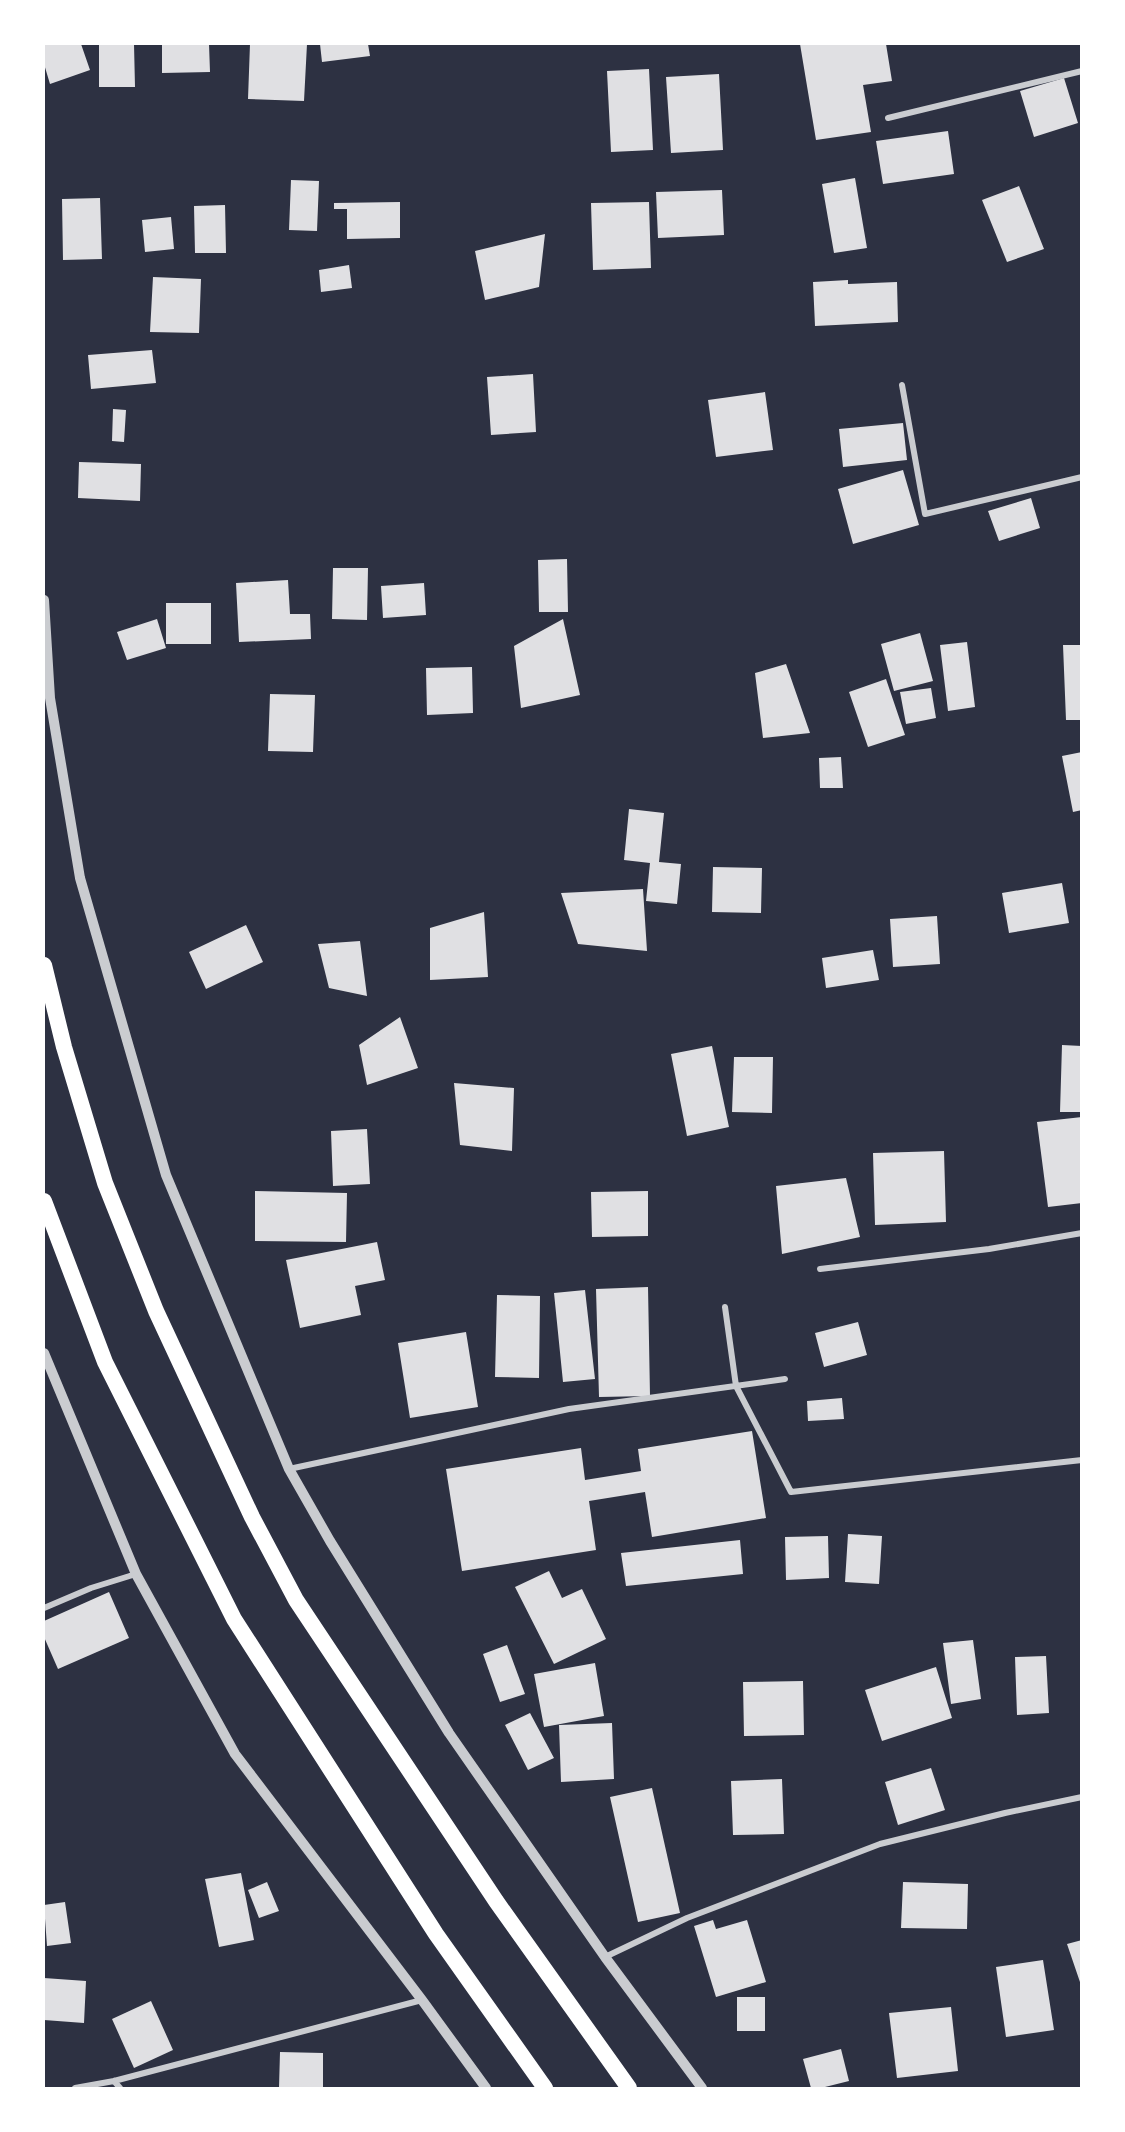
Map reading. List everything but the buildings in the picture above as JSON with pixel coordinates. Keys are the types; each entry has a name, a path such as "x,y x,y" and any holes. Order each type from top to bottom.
{"highway":[{"path":"44,965 64,1047 105,1183 156,1311 252,1518 296,1600 496,1900 629,2088"},
{"path":"44,1201 105,1362 234,1619 436,1934 546,2088"}],"street":[{"path":"888,118 1082,71"},
{"path":"902,385 925,514 1082,477"},
{"path":"44,600 50,698 80,878 166,1175 289,1469 336,1551 449,1733 605,1957 702,2088"},
{"path":"820,1269 989,1249 1082,1233"},
{"path":"724,1307 736,1386 791,1492 1082,1460"},
{"path":"44,1353 136,1574 235,1754 486,2088"},
{"path":"289,1469 569,1409 785,1379"},
{"path":"44,1608 91,1588 136,1574"},
{"path":"605,1957 687,1918 880,1844 1005,1813 1082,1797"},
{"path":"75,2088 114,2081 422,2000"},
{"path":"114,2081 120,2088"}]}
